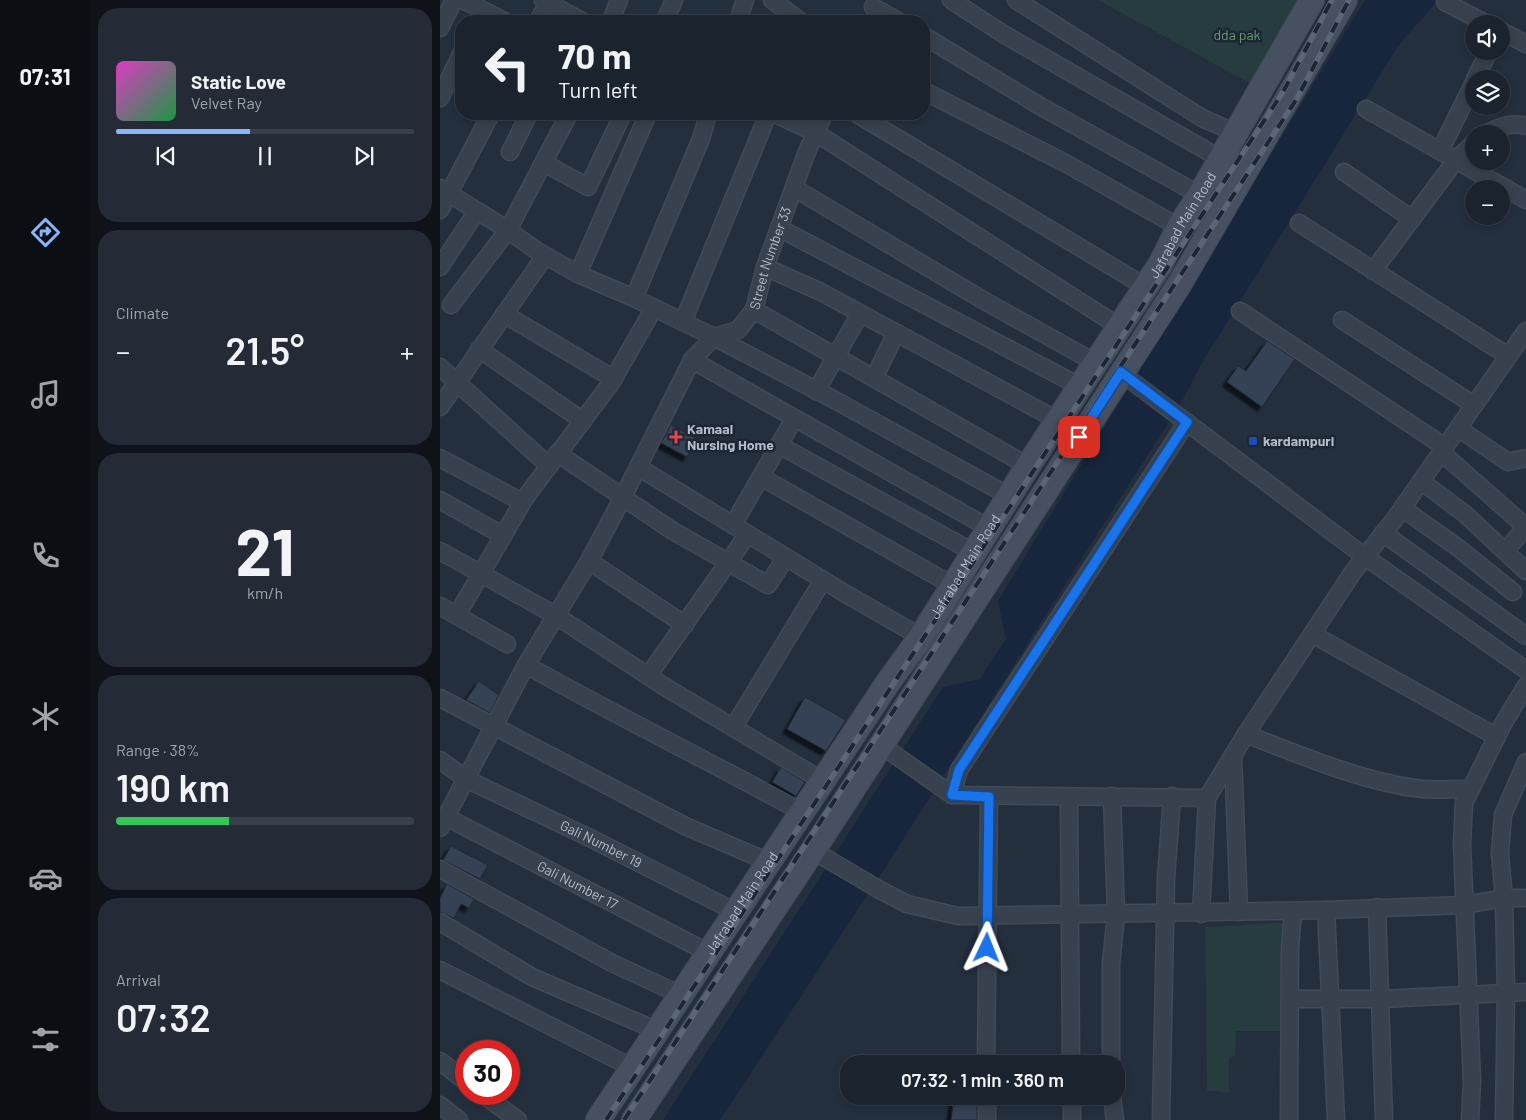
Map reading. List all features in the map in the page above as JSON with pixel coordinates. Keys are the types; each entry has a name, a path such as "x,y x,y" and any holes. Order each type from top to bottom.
{"main road":[{"name":"Jafrabad Main Road","path":"598,1120 802,812 921,637 1028,466 1146,287 1312,0"},
{"name":"Jafrabad Main Road","path":"634,1120 818,853 881,745 1121,372 1179,286 1345,0"},
{"path":"1250,108 1273,124"}],"street":[{"path":"440,28 454,0"},
{"path":"463,0 482,10"},
{"path":"613,15 619,0"},
{"path":"668,15 674,0"},
{"path":"740,15 746,0"},
{"path":"772,0 792,15"},
{"path":"951,0 1005,35 1221,159"},
{"path":"1016,0 1202,118 1236,133"},
{"path":"540,15 545,1 571,15"},
{"path":"1445,2 1470,15"},
{"path":"872,9 885,15"},
{"path":"1510,36 1526,44"},
{"path":"930,40 1040,106 1200,196"},
{"path":"440,98 455,67"},
{"path":"930,94 1067,164 1179,227"},
{"path":"1440,151 1465,100"},
{"path":"1366,108 1526,200"},
{"path":"440,210 445,191 487,120"},
{"path":"510,152 526,120"},
{"path":"451,305 508,230 566,120"},
{"path":"544,163 588,187 620,120"},
{"path":"578,274 645,120"},
{"path":"634,298 701,139 706,120"},
{"path":"683,322 766,120"},
{"path":"788,120 816,133 1120,327"},
{"name":"Street Number 33","path":"714,338 738,330 754,310 765,267 821,120"},
{"path":"867,120 1146,287"},
{"path":"1505,125 1516,123 1526,126"},
{"path":"1373,270 1456,160 1465,152"},
{"path":"1344,172 1412,219"},
{"path":"794,188 984,300 1096,363"},
{"path":"445,191 508,230 545,256 578,274 683,322 816,391 1009,496"},
{"path":"440,267 476,211"},
{"path":"1299,223 1508,356"},
{"path":"779,228 1081,387"},
{"path":"440,406 545,256"},
{"path":"765,267 860,314 1059,421"},
{"path":"457,615 522,502 614,379 654,308"},
{"path":"754,310 1028,466"},
{"path":"1240,311 1443,449 1526,527 1505,551"},
{"path":"504,314 614,379"},
{"path":"816,391 860,314"},
{"path":"1342,320 1474,405"},
{"path":"1201,914 1207,798 1246,734 1364,556 1402,508 1526,330"},
{"path":"874,378 896,333"},
{"path":"443,822 526,665 589,561 692,360 714,338"},
{"path":"479,349 583,421"},
{"path":"692,360 989,528"},
{"path":"440,367 456,382 553,459 623,497 673,531 768,585 786,557"},
{"path":"1121,372 1364,556 1526,670"},
{"path":"733,525 794,419"},
{"path":"952,795 959,770 1187,422"},
{"path":"1458,428 1508,462 1526,458"},
{"path":"780,445 973,552"},
{"path":"440,458 522,502"},
{"path":"638,467 823,580 921,637"},
{"path":"761,477 952,585"},
{"path":"1421,481 1465,514 1526,571"},
{"path":"440,500 502,536"},
{"path":"1402,508 1513,592"},
{"path":"1383,533 1526,636"},
{"path":"648,676 748,534"},
{"path":"440,551 556,615 648,676 823,781"},
{"path":"589,561 685,625"},
{"path":"733,728 823,580"},
{"path":"440,606 507,644"},
{"path":"1312,634 1497,737"},
{"path":"526,665 597,705 654,732 802,812"},
{"path":"1470,1120 1472,1081 1462,844 1464,803 1469,789 1526,686"},
{"path":"440,698 685,826 769,862"},
{"path":"1246,734 1334,767 1381,780 1422,789 1469,789"},
{"path":"881,745 952,795 989,797 1172,796 1207,798"},
{"path":"1234,755 1239,912"},
{"name":"Gali Number 19","path":"440,760 466,779 590,838 736,912"},
{"path":"1504,1120 1506,992 1504,898 1500,854 1503,815 1526,762"},
{"path":"1069,796 1071,1055"},
{"path":"1111,1055 1111,964 1116,914 1112,796"},
{"path":"1162,1120 1166,878 1172,796"},
{"path":"986,1055 989,797"},
{"name":"Gali Number 17","path":"443,822 709,953"},
{"path":"818,853 880,890 908,904 958,916 1201,914 1466,905 1504,898 1526,898"},
{"path":"440,869 612,963 681,995"},
{"path":"1376,908 1381,999 1384,1120"},
{"path":"1326,910 1336,1120"},
{"path":"1289,1120 1293,911"},
{"path":"440,922 532,977 658,1031"},
{"path":"440,970 633,1068"},
{"path":"1290,999 1381,999 1526,992"},
{"path":"440,1061 455,1073"},
{"path":"440,1105 459,1120"},
{"path":"497,1105 518,1120"},
{"path":"987,1105 987,1120"},
{"path":"1072,1105 1072,1120"},
{"path":"1113,1105 1114,1120"}],"green space":[{"name":"dda pak","path":"1098,0 1297,0 1253,85"},
{"path":"1298,922 1299,1015 1294,1031 1236,1031 1235,1056 1229,1057 1229,1093 1207,1090 1205,927"}],"water":[{"path":"1365,0 1438,0 1398,46 1203,361 1182,401 881,874 720,1120 663,1120 943,687 980,679 1006,639 998,601"}],"building":[{"path":"1267,341 1295,359 1262,407 1227,382 1238,366 1246,371"},
{"path":"671,425 697,439 687,457 661,443"},
{"path":"479,681 499,695 490,713 466,700"},
{"path":"805,697 846,720 826,751 787,729"},
{"path":"781,767 805,782 796,796 772,782"},
{"path":"451,846 488,865 480,879 443,860"},
{"path":"447,884 474,899 469,908 461,904 454,918 440,912 440,898"},
{"path":"953,1105 977,1105 977,1120 951,1120"}],"railway":[{"path":"606,1120 1283,92 1332,0"},
{"path":"624,1120 1296,100 1349,0"}],"place":[{"name":"Kamaal Nursing Home","path":"676,437"},
{"name":"kardampuri","path":"1253,441"}],"route":[{"path":"987,948 989,797 952,795 959,770 1187,422 1121,372 1079,437"}]}
